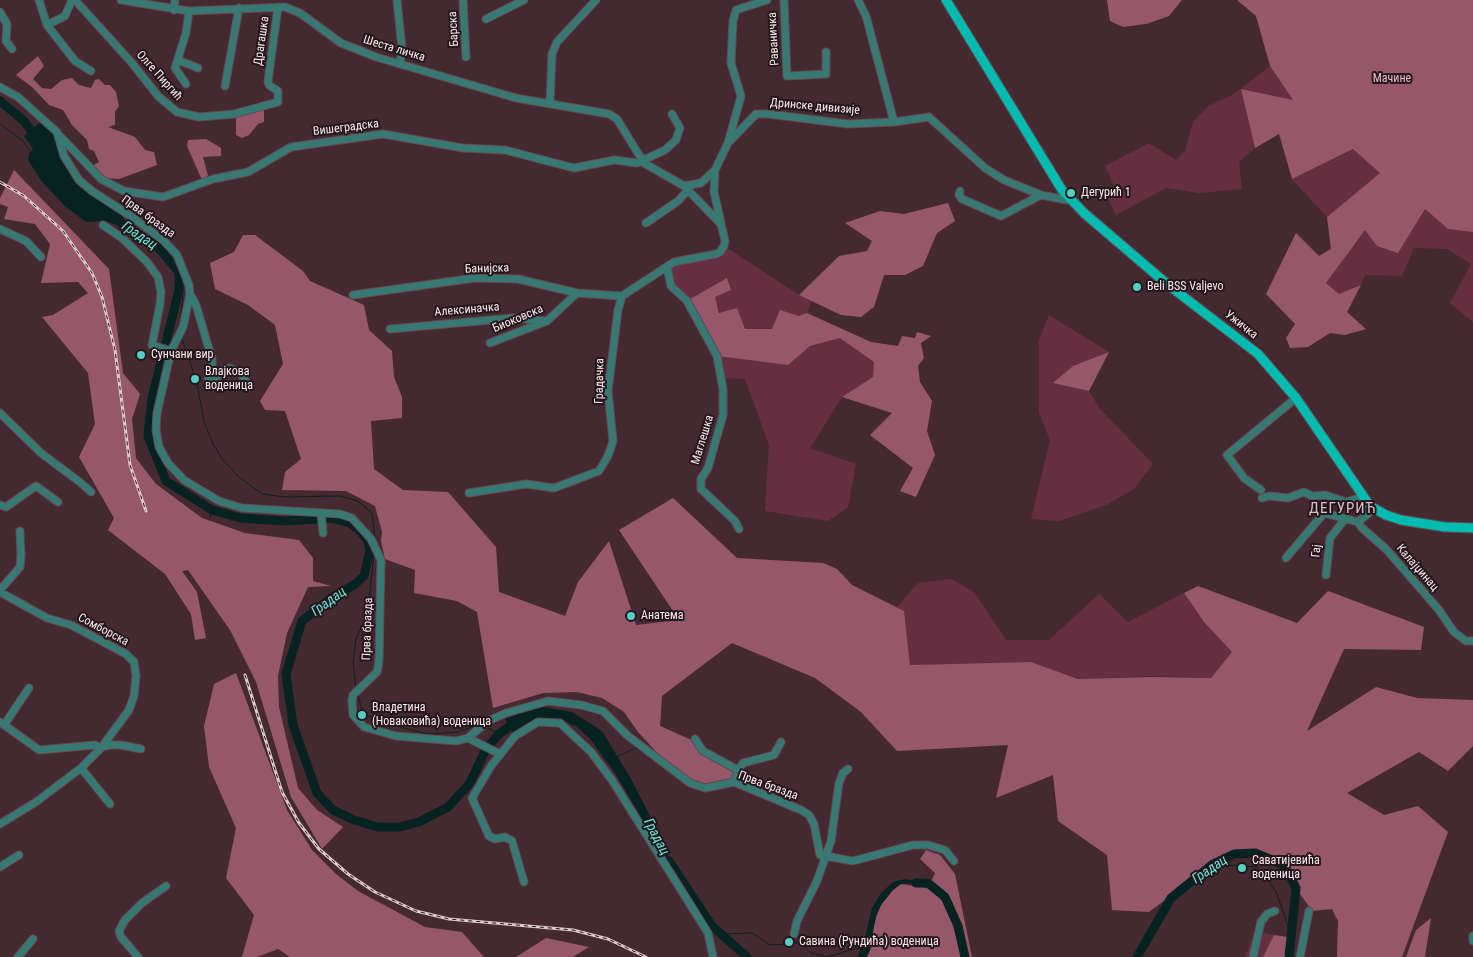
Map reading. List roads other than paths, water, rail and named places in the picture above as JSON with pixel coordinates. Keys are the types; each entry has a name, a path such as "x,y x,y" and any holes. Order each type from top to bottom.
{"main road":[{"name":"Ужичка","path":"946,0 1043,162 1072,201 1167,284 1250,347 1296,398 1362,496 1374,509 1390,517 1406,521 1445,528 1473,528"}],"street":[{"path":"39,0 47,25 75,61 90,71"},
{"path":"47,25 65,16 73,0"},
{"name":"Олге Пиргић","path":"73,0 132,63 158,96 177,112 199,117 234,114 278,102"},
{"path":"174,10 175,0"},
{"path":"398,0 402,49 400,64"},
{"name":"Барска","path":"463,0 466,57"},
{"path":"486,19 515,2 524,0"},
{"path":"550,104 552,54 557,42 596,0"},
{"path":"728,143 741,96 730,63 733,21 736,10 767,0"},
{"name":"Раваничка","path":"784,0 787,76 826,74 826,52"},
{"path":"858,0 866,16 894,122"},
{"name":"Шеста личка","path":"126,1 174,10 278,7 300,13 341,42 376,57 516,98 613,116 643,160"},
{"name":"Драгашка","path":"278,7 268,81 269,86 278,91 278,102"},
{"path":"225,86 239,8"},
{"path":"186,84 176,70 186,33 189,11"},
{"path":"0,12 7,24 6,42 12,49"},
{"path":"178,60 198,68"},
{"path":"0,87 18,97 57,132"},
{"path":"672,114 680,128 676,140 665,150 643,160 651,167 686,188 721,224"},
{"name":"Дринске дивизије","path":"686,188 701,183 715,170 728,143 756,114 848,124 894,122 929,117 985,168 1004,180 1041,195 1072,201"},
{"name":"Вишеградска","path":"57,132 101,179 124,191 155,197 173,195 213,179 248,172 291,147 383,134 463,148 505,150 574,168 614,160 635,164 643,160"},
{"name":"Прва бразда","path":"57,132 64,156 79,180 171,248 186,275 190,294 180,332 169,350 157,413 156,430 159,447 168,463 184,480 219,502 242,508 340,514 352,518 371,539 378,552 381,560 380,661 377,672 353,695 353,715 364,728 396,736 456,741 468,738 488,721 506,713 548,701 603,711 628,736 690,783 705,788 734,782 801,810 809,816 814,824 817,849 820,855 825,856"},
{"path":"622,296 674,262 716,254 723,250 725,241 714,192 715,170"},
{"path":"646,223 678,201 686,188"},
{"path":"960,191 959,195 962,199 972,204 983,206 994,214 1001,216 1041,195"},
{"path":"103,225 122,238 147,262 158,277 161,292 159,315 152,345 169,350"},
{"path":"0,230 26,241 42,258"},
{"name":"Маглешка","path":"666,267 671,286 687,301 717,356 723,389 723,415 708,468 701,479 701,489 735,521 739,529"},
{"name":"Банијска","path":"353,295 475,278 518,279 577,293 622,296"},
{"name":"Биоковска","path":"490,343 547,321 577,293"},
{"path":"190,294 212,359 208,383 212,385 222,370 229,368 240,372 249,387"},
{"name":"Градачка","path":"469,493 526,484 554,488 599,471 608,456 613,441 608,391 618,310 622,296"},
{"path":"186,311 197,311"},
{"name":"Алексиначка","path":"390,329 512,318 547,321"},
{"path":"1261,490 1244,478 1227,456 1296,398"},
{"path":"0,413 41,453 91,492"},
{"path":"0,505 6,507 36,486 58,502"},
{"path":"1262,498 1269,496 1288,498 1304,492 1312,496 1325,495 1346,502 1362,496"},
{"path":"1286,558 1324,513 1358,522 1374,509"},
{"path":"320,513 322,529"},
{"name":"Гај","path":"1326,574 1330,538 1346,519"},
{"name":"Калајџинац","path":"1358,522 1386,549 1438,610 1454,632 1466,641 1473,641"},
{"path":"0,591 20,567 22,556 20,531"},
{"name":"Сомборска","path":"0,591 47,618 71,625 126,654 134,662 136,676 132,702 101,748"},
{"path":"29,688 2,723 34,748 42,751 95,745 101,748"},
{"path":"524,882 512,841 505,837 495,839 489,836 472,798 498,753 515,736 538,722 560,723 577,736 612,780 708,932 713,957"},
{"path":"468,738 498,753"},
{"path":"695,739 703,751 738,770"},
{"path":"734,782 738,770 743,763 774,754 781,742"},
{"path":"0,824 36,802 81,768 101,748 115,745 141,749"},
{"path":"81,768 110,804"},
{"path":"794,934 797,921 817,881 833,832 839,783 842,773 848,769"},
{"path":"825,856 853,860 913,845 921,845 945,850 954,861"},
{"path":"0,867 18,855"},
{"path":"138,957 121,937 119,931 125,920 142,903 166,886"},
{"path":"1253,957 1261,922 1267,914 1275,911"},
{"path":"1300,957 1309,911"},
{"path":"1473,936 1473,942"},
{"path":"18,957 33,939"}],"water":[{"path":"43,120 54,132 62,153 95,195 122,215 129,229 105,221 86,222 66,207 42,182 28,160 29,153 33,149 24,136"},
{"path":"538,706 572,712 602,731 630,777 664,843 674,870 657,845 615,773 590,739 577,727 562,720 536,719 513,733 505,719"},
{"path":"905,879 928,883 901,884 893,890 881,905 876,916 869,953 862,951 872,908 881,893 893,882"}],"waterway":[{"name":"Градац","path":"0,101 24,121 37,138"},
{"path":"0,124 23,141 29,150"},
{"name":"Градац","path":"120,222 158,247 179,272 179,290 152,398 148,436 166,481 212,510 240,518 284,521 332,518 350,523 367,540 370,550 364,576 302,621 286,674 293,725 317,793 333,810 354,820 378,827 400,827 419,822 448,807 470,783 486,749 499,734 517,721"},
{"path":"179,290 183,298 180,325"},
{"path":"181,336 193,371"},
{"path":"197,383 204,422 213,444 223,460 239,477 262,494 284,497 340,496 358,501 372,513 375,540"},
{"path":"210,518 212,510"},
{"path":"356,689 353,663 356,638 367,617 374,554"},
{"path":"358,695 363,715 375,718"},
{"path":"386,721 403,728 428,734 457,732 478,725"},
{"path":"486,727 499,734"},
{"path":"616,757 636,748 642,752"},
{"name":"Градац","path":"1137,957 1171,898 1213,864 1234,854 1255,853 1284,865 1296,888 1289,957"},
{"name":"Градац","path":"669,861 712,926 747,957"},
{"path":"1213,864 1257,867 1277,894 1292,938"},
{"name":"Градац","path":"916,883 928,883 945,897 958,926 965,957"},
{"path":"722,934 752,933 770,945 800,943 811,953 827,957"},
{"name":"Градац","path":"862,957 868,943"},
{"path":"827,957 864,948"}],"railway":[{"path":"0,182 24,196 63,231 92,273 102,297 115,350 130,465 146,511"},
{"path":"245,675 282,792 299,823 319,849 348,874 375,892 416,911 449,919 573,930 608,939 646,957"}],"place":[{"name":"Дегурић 1","path":"1071,193"},
{"name":"Beli BSS Valjevo","path":"1137,287"},
{"name":"Сунчани вир","path":"141,355"},
{"name":"Влајкова воденица","path":"195,379"},
{"name":"Анатема","path":"631,616"},
{"name":"Владетина (Новаковића) воденица","path":"362,715"},
{"name":"Саватијевића воденица","path":"1242,868"},
{"name":"Савина (Рундића) воденица","path":"789,942"}],"district":[{"name":"ДЕГУРИЋ","path":"1343,509"}],"park label":[{"name":"Мачине","path":"1392,79"}]}
